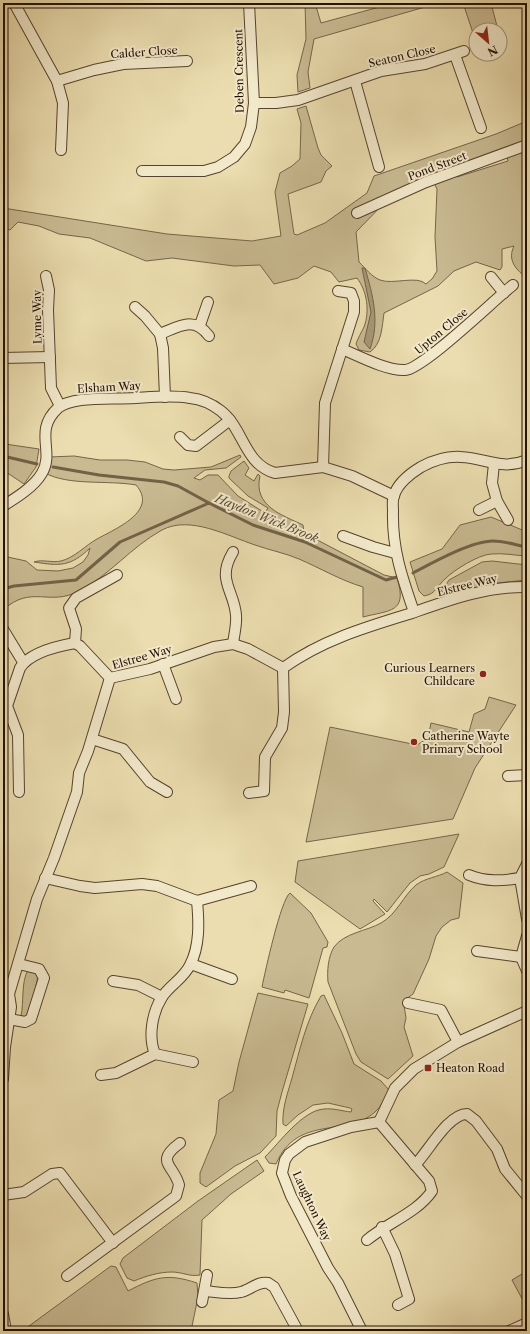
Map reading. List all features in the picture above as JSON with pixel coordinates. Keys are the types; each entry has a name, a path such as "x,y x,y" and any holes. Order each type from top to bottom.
{"street":[{"path":"14,3 58,81 63,103 61,150"},
{"name":"Deben Crescent","path":"142,171 204,171 218,167 229,161 242,149 248,138 254,103 250,3"},
{"name":"Seaton Close","path":"254,103 276,103 298,100 386,70 424,64 459,53 481,128"},
{"name":"Calder Close","path":"58,81 94,70 123,64 187,61"},
{"path":"355,81 379,167"},
{"name":"Pond Street","path":"356,213 426,182 527,145"},
{"name":"Lyme Way","path":"46,276 49,290 48,310 51,388 60,406"},
{"path":"491,277 504,293"},
{"name":"Upton Close","path":"342,349 390,368 400,370 413,369 434,353 513,285"},
{"path":"323,467 325,403 352,322 355,306 351,293 338,291"},
{"path":"200,325 208,302"},
{"path":"135,307 148,319 160,334 164,348 166,397"},
{"path":"160,334 182,325 200,325 210,336"},
{"name":"Lyme Way","path":"3,358 50,357"},
{"name":"Elsham Way","path":"60,406 81,400 166,397 190,398 207,402 230,420 250,454 262,468 275,473 323,467 352,476 394,496"},
{"path":"3,506 27,489 42,474 47,460 45,428 51,416 60,406"},
{"path":"180,437 188,445 196,446 230,420"},
{"path":"414,612 395,553 394,496 408,476 438,459 463,457 494,464 510,465 527,460"},
{"path":"494,464 492,483 497,501 508,520"},
{"path":"479,510 497,501"},
{"path":"343,536 373,548 395,553"},
{"path":"233,552 227,563 226,576 227,586 236,615 233,644"},
{"path":"75,643 76,629 70,612 70,605 76,598 117,575"},
{"name":"Elstree Way","path":"3,1079 11,1007 6,994 19,964 45,878 54,858 77,792 79,773 92,739 110,678 163,664 214,647 233,644 248,649 283,668 310,650 330,640 414,612 478,592 527,587"},
{"path":"3,629 24,662"},
{"path":"19,792 18,735 5,705 24,662 42,653 75,643 80,646 110,678"},
{"path":"163,664 176,699"},
{"path":"249,793 264,791 265,757 282,728 284,712 283,668"},
{"path":"92,739 123,749 150,782 167,792"},
{"path":"508,776 527,775"},
{"path":"527,864 520,878 527,919"},
{"path":"469,875 484,880 499,881 520,878"},
{"path":"45,878 95,888 142,884 157,886 197,901 251,886"},
{"path":"155,1054 151,1042 151,1029 155,1013 162,997 186,972 191,964 198,935 197,901"},
{"path":"527,936 521,957 527,971"},
{"path":"477,951 521,957"},
{"path":"9,1019 25,1022 31,1019 44,978 39,970 19,964"},
{"path":"191,964 232,979"},
{"path":"113,981 138,985 162,997"},
{"path":"408,1003 441,1010 458,1042"},
{"path":"366,1240 382,1227 407,1213 432,1191 431,1184 379,1122 395,1088 406,1076 458,1042 527,1010"},
{"path":"101,1075 116,1073 155,1054 193,1062"},
{"path":"415,1165 429,1149 436,1137 456,1118 467,1114 476,1121 497,1149 505,1169 527,1196"},
{"name":"Laughton Way","path":"362,1331 291,1196 282,1173 285,1160 289,1154 305,1142 351,1127 379,1122"},
{"path":"68,1276 178,1193 178,1182 167,1165 167,1158 170,1150 180,1143"},
{"path":"3,1195 24,1192 52,1174 60,1173 113,1243"},
{"path":"382,1227 395,1254 409,1299 398,1305"},
{"path":"202,1302 207,1275"},
{"path":"205,1291 234,1294 259,1284 268,1283 274,1287 298,1331"},
{"path":"3,1314 6,1331"},
{"path":"509,1331 527,1323"}],"shaded area":[{"path":"305,3 315,3 321,23 394,3 439,3 314,39 308,72 310,88 298,92 297,75 306,39"},
{"path":"463,3 491,3 496,22 469,22"},
{"path":"306,106 321,155 332,166 326,171 321,182 288,194 294,234 297,235 325,223 367,193 374,176 496,134 527,121 527,278 519,272 512,260 512,251 514,246 502,249 502,267 500,270 476,262 454,271 438,286 384,313 379,340 374,349 370,352 359,350 356,344 364,327 367,314 365,295 357,278 339,282 331,272 314,266 298,278 274,284 260,265 234,266 172,258 146,261 90,238 59,234 39,226 18,222 10,230 3,228 3,208 167,234 252,241 281,236 275,192 280,173 300,159 301,123 297,109","holes":["507,156 508,161 457,177 457,174","434,183 437,189 435,237 437,271 432,279 426,284 417,280 385,281 377,279 359,262 356,232 390,197"]},
{"path":"362,268 365,268 371,289 375,318 375,328 370,349 364,342 371,312"},
{"path":"3,442 5,444 39,449 36,467 24,484 3,470"},
{"path":"240,455 241,457 226,468 205,470 194,478 200,480 208,475 218,475 238,496 265,513 268,508 248,496 229,478 231,471 244,461 249,468 245,475 254,481 258,474 260,476 259,486 261,495 271,508 303,525 304,533 384,575 397,578 400,589 398,604 389,611 363,617 363,587 294,557 260,547 209,528 185,525 173,526 162,530 140,544 101,577 79,591 59,597 23,598 13,602 3,610 3,556 26,561 37,570 58,571 73,568 83,562 88,555 90,548 76,559 64,564 34,562 61,561 71,557 132,518 139,511 142,503 142,494 136,485 65,480 45,473 49,457 74,456 100,460 127,460 145,462 163,469 174,470 211,467"},
{"path":"491,517 527,532 527,558 525,556 499,554 491,554 480,557 454,571 434,592 424,596 419,591 410,562 442,549 460,525"},
{"path":"492,561 527,565 527,580 497,583 439,596 449,580 482,562"},
{"path":"489,697 516,705 475,768 453,819 306,842 330,727 417,745 428,738 431,723 469,732 474,714 485,709"},
{"path":"459,834 444,867 429,874 420,876 410,883 387,912 374,899 373,901 385,914 360,929 295,882 298,861"},
{"path":"447,872 463,883 459,918 451,920 442,927 436,936 429,959 413,994 406,999 404,1005 406,1018 404,1027 413,1056 388,1079 361,1062 356,1054 328,982 330,955 338,942 344,938 375,926 387,919 396,910 411,889 416,885"},
{"path":"290,893 311,913 328,942 327,947 323,948 309,998 285,990 284,993 262,987 278,921 286,898"},
{"path":"28,970 35,972 38,976 34,995 26,1017 21,1016 24,980"},
{"path":"258,993 308,1004 277,1111 276,1136 260,1153 235,1166 206,1187 200,1183 200,1173 216,1134 219,1100 233,1091 239,1062"},
{"path":"324,995 342,1033 354,1064 381,1081 389,1092 377,1110 363,1120 309,1132 296,1138 285,1148 276,1164 269,1163 265,1157 292,1128 308,1115 324,1109 351,1112 352,1109 328,1103 313,1105 298,1115 286,1126 283,1124 283,1112 304,1036 311,1015 321,996"},
{"path":"257,1160 264,1171 231,1194 202,1220 200,1275 167,1272 143,1277 134,1281 127,1278 120,1264 123,1258 198,1201"},
{"path":"111,1266 116,1267 128,1291 146,1282 169,1277 197,1283 198,1297 191,1331 20,1331 29,1326"},
{"path":"527,1271 527,1308 512,1280"}],"waterway":[{"path":"3,456 37,464"},
{"path":"53,467 99,475 164,482 178,486 209,503"},
{"name":"Haydon Wick Brook","path":"3,589 14,586 76,580 120,542 209,503 253,525 305,542 386,580 397,577"},
{"name":"Haydon Wick Brook","path":"413,573 463,548 484,542 493,541 527,547"}],"place":[{"name":"Curious Learners Childcare","path":"483,674"},
{"name":"Catherine Wayte Primary School","path":"414,742"},
{"name":"Heaton Road","path":"428,1068"}]}
